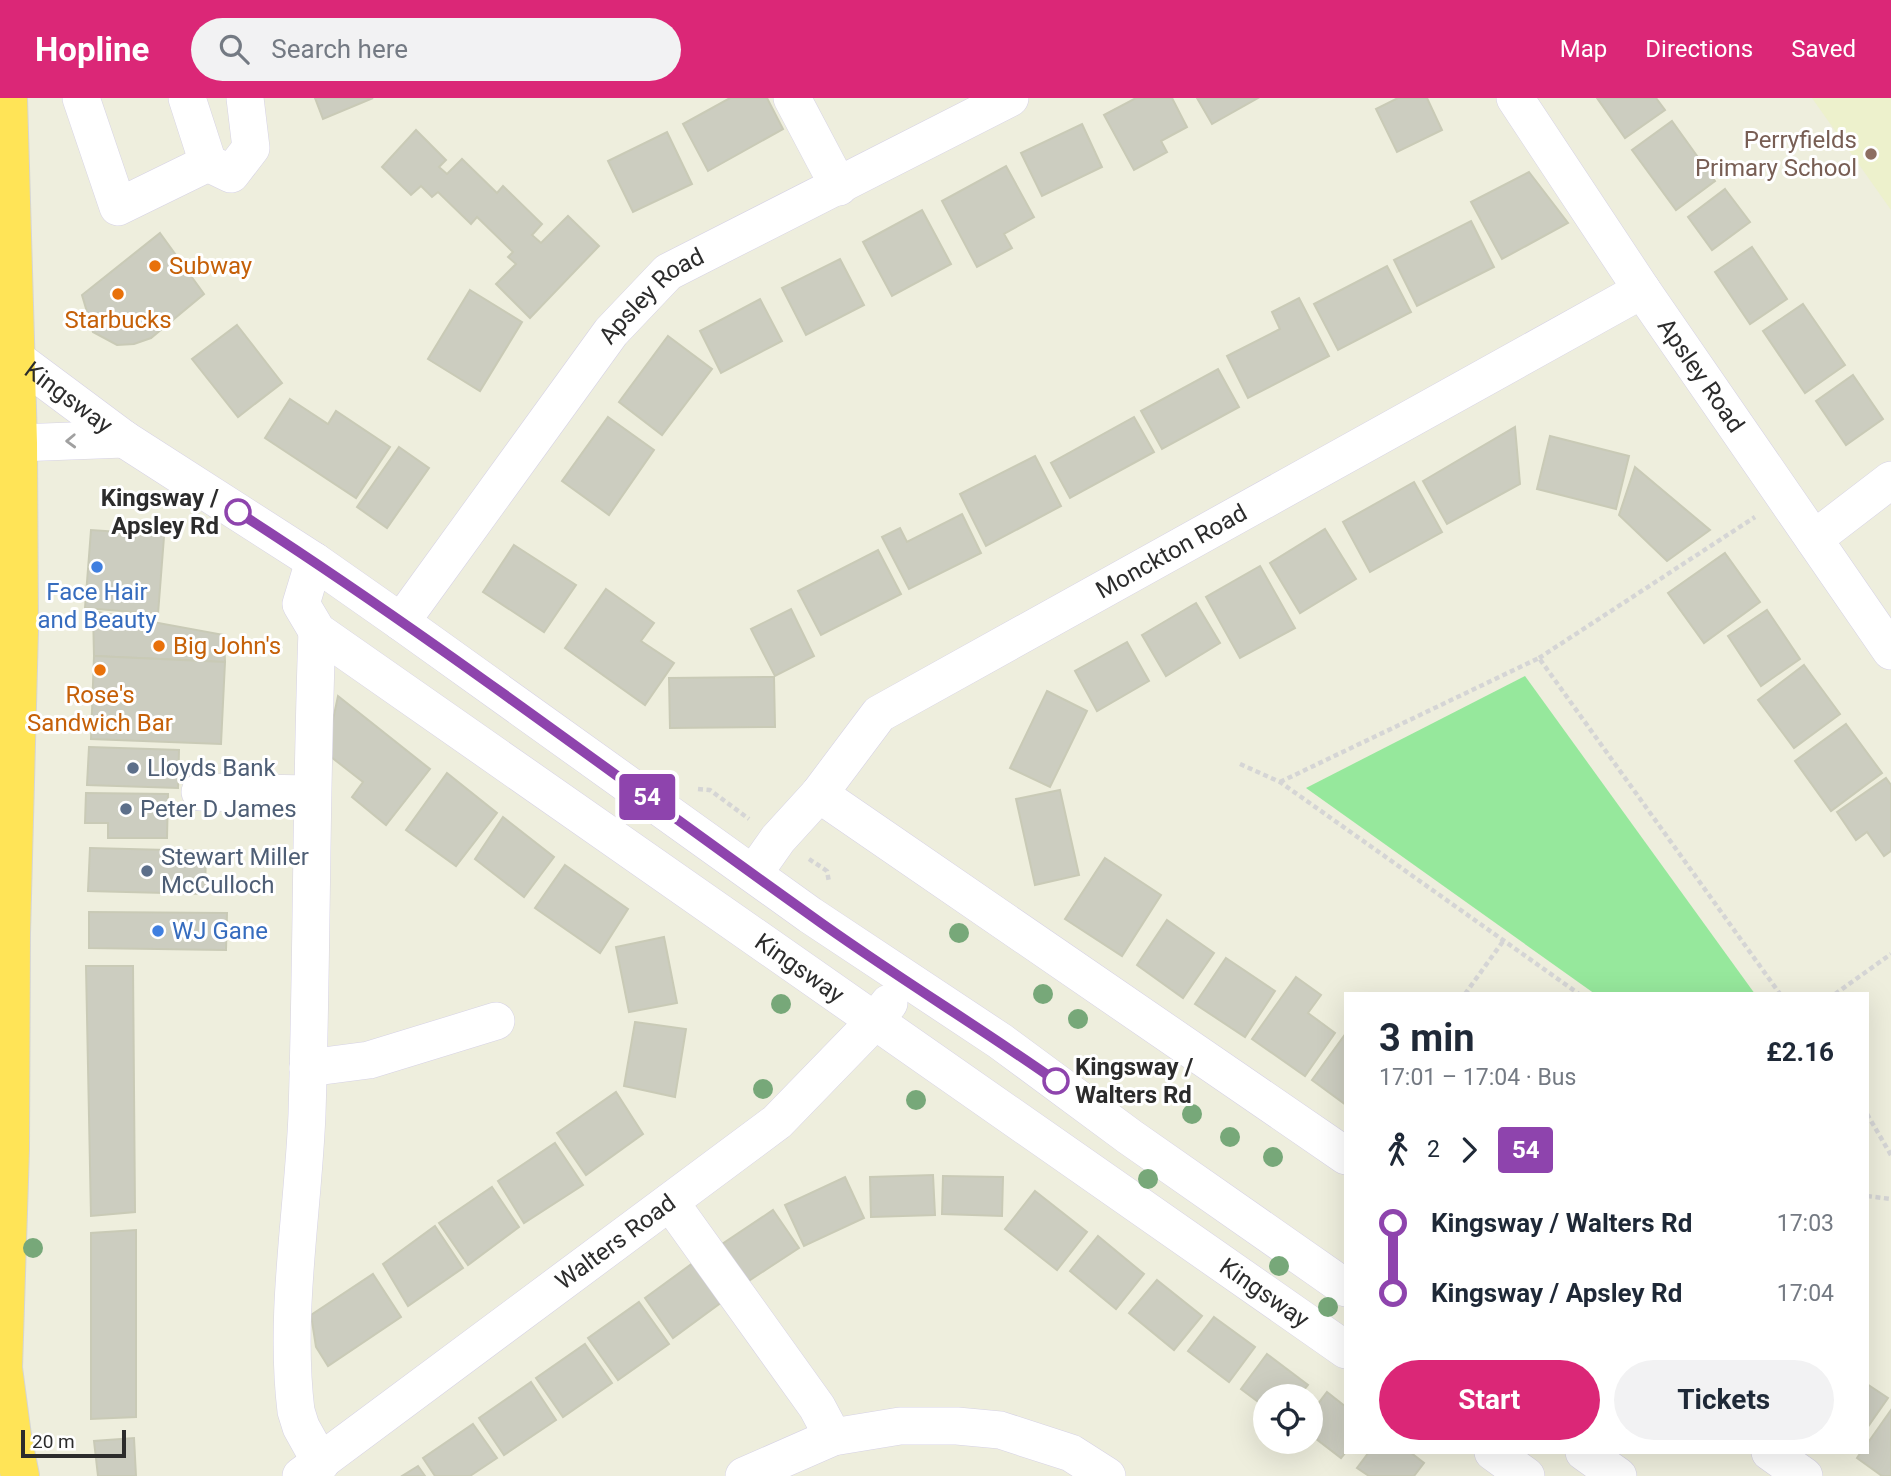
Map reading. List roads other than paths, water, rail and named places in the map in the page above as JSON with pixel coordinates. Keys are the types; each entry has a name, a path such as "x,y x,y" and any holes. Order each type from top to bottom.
{"highway":[{"path":"8,98 18,443 19,630 8,743 11,933 6,1058 2,1370 20,1476"},
{"path":"0,316 14,357"}],"street":[{"path":"81,98 118,207 208,163"},
{"path":"187,98 208,163 231,174 251,148 245,98"},
{"path":"792,98 839,187"},
{"name":"Apsley Road","path":"401,622 611,332 654,284 668,272 1010,98"},
{"name":"Apsley Road","path":"1515,98 1642,290 1891,651"},
{"name":"Monckton Road","path":"754,873 778,839 819,794 879,715 1642,290"},
{"name":"Kingsway","path":"14,357 124,439 314,561 810,915 1012,1049 1142,1145 1344,1287"},
{"name":"Kingsway","path":"18,443 124,439"},
{"path":"1814,539 1891,480"},
{"name":"Kingsway","path":"314,561 301,604 317,631 1344,1349"},
{"path":"311,1469 294,1397 293,1303 307,1117 317,631"},
{"path":"200,792 312,794"},
{"path":"819,794 1344,1155"},
{"name":"Walters Road","path":"311,1469 778,1122 874,1022 908,980"},
{"path":"308,1068 369,1060 496,1021"},
{"path":"670,1202 817,1407 833,1437"},
{"path":"744,1476 833,1437 900,1426 957,1426 1000,1430 1071,1453 1107,1476"},
{"path":"1496,1454 1525,1476"},
{"path":"1587,1454 1618,1476"},
{"path":"1773,1454 1804,1476"}],"place":[{"name":"Perryfields Primary School","path":"1871,154"},
{"name":"Subway","path":"155,266"},
{"name":"Starbucks","path":"118,294"},
{"name":"Kingsway / Apsley Rd","path":"238,512"},
{"name":"Face Hair and Beauty","path":"97,567"},
{"name":"Big John's","path":"159,646"},
{"name":"Rose's Sandwich Bar","path":"100,670"},
{"name":"Lloyds Bank","path":"133,768"},
{"name":"Peter D James","path":"126,809"},
{"name":"Stewart Miller McCulloch","path":"147,871"},
{"name":"WJ Gane","path":"158,931"},
{"name":"Kingsway / Walters Rd","path":"1056,1081"}]}
